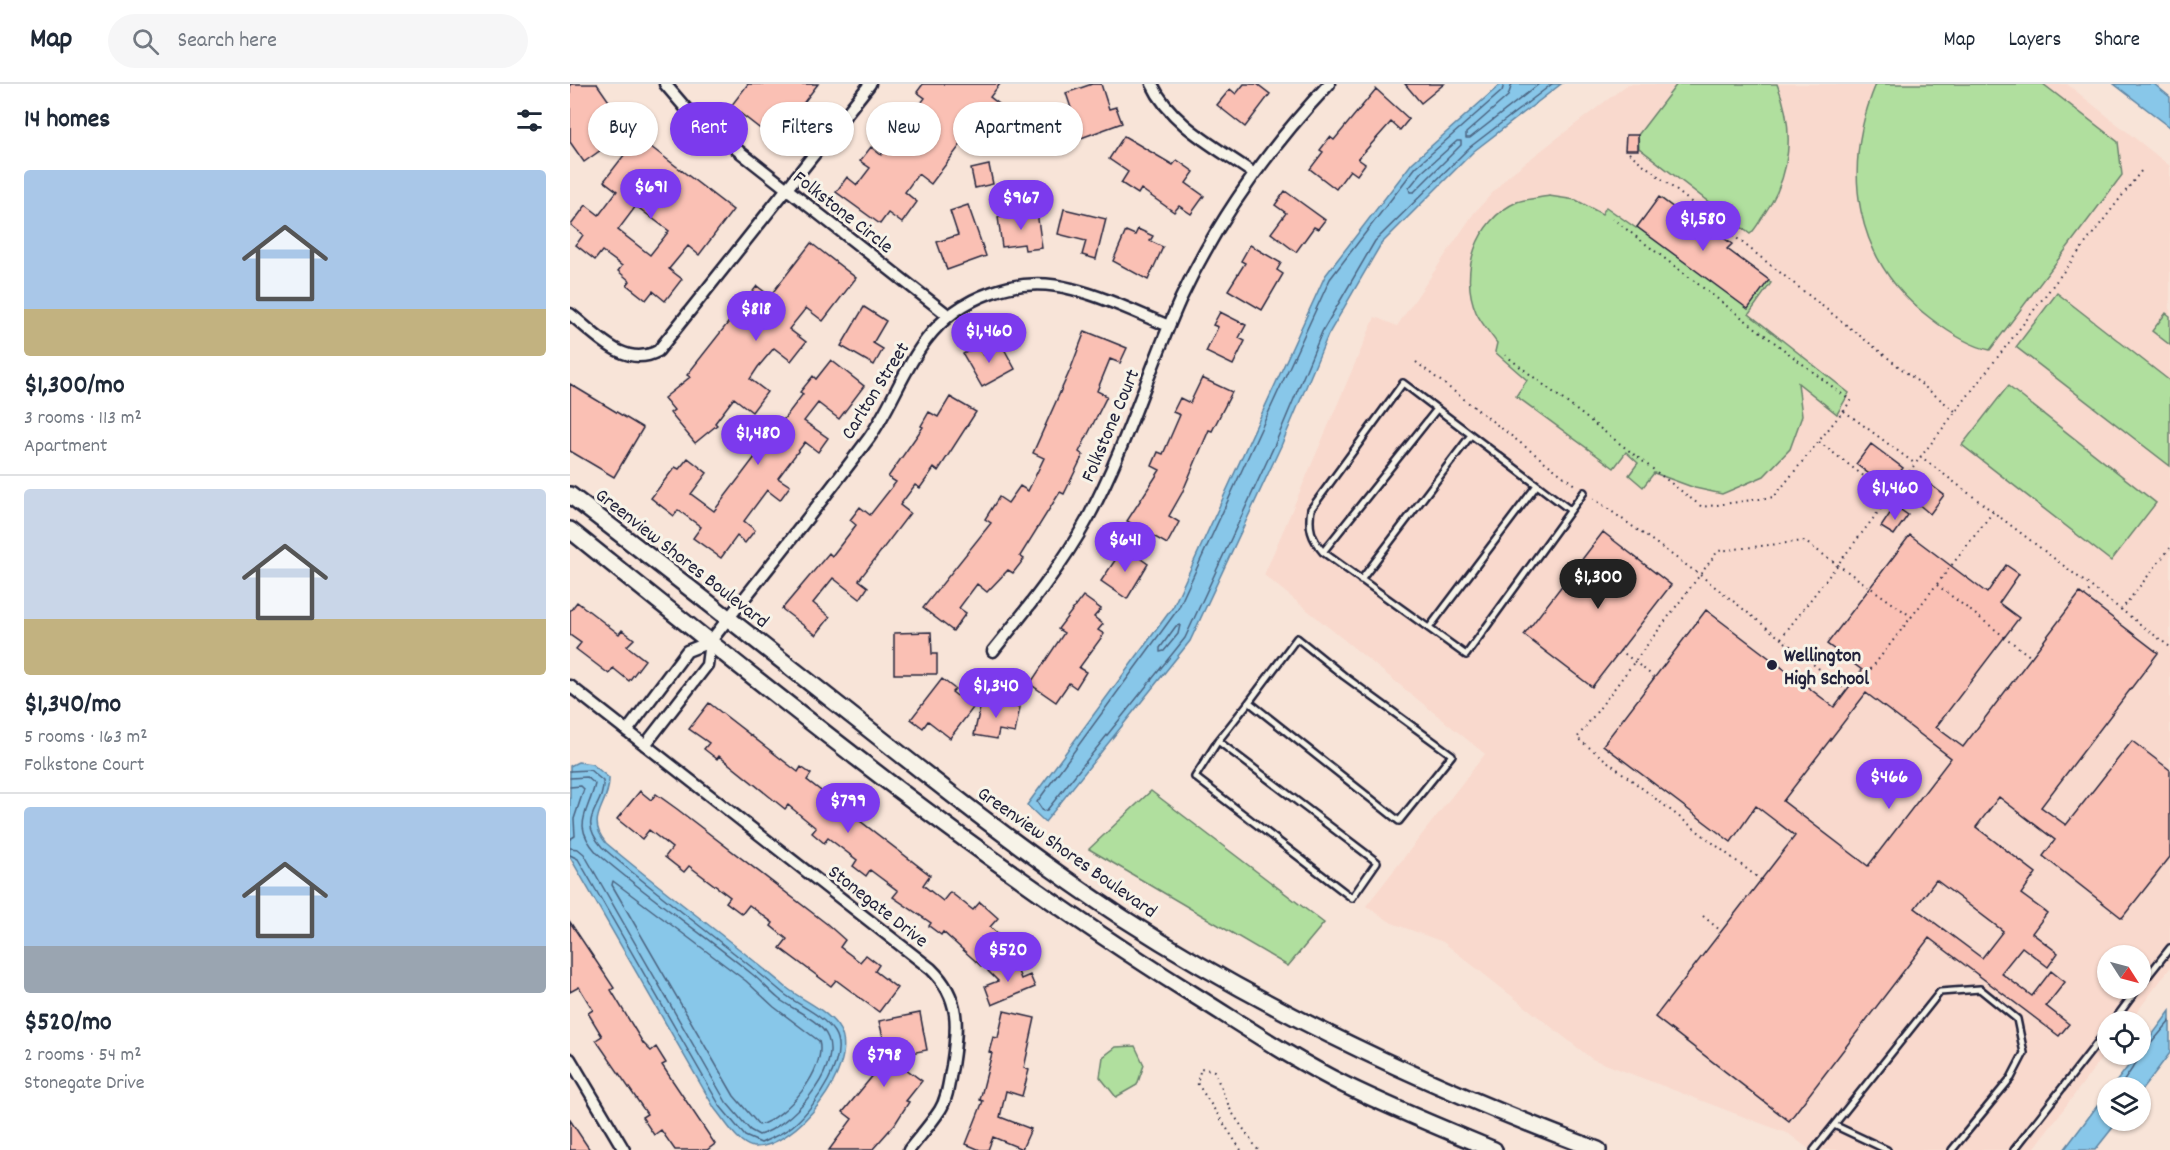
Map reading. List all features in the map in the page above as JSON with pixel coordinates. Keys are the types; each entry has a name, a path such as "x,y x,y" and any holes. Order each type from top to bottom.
{"street":[{"name":"Folkstone Circle","path":"665,84 689,112 949,316"},
{"path":"570,314 627,356 648,356 658,351 870,84"},
{"path":"1152,84 1161,101 1176,118 1253,173"},
{"path":"1169,326 1201,257 1253,173 1300,114 1329,84"},
{"name":"Carlton Street","path":"710,642 869,437 926,339 949,316 966,304 1006,288 1049,285 1091,295 1169,326"},
{"name":"Folkstone Court","path":"993,651 1047,582 1088,519 1107,481 1169,326"},
{"name":"Greenview Shores Boulevard","path":"570,495 1001,832 1105,906 1195,963 1269,1005 1393,1067 1510,1118 1598,1150"},
{"path":"570,530 710,642 974,846 1114,945 1259,1036 1343,1084 1494,1150"},
{"path":"627,731 687,651 710,642"},
{"path":"645,745 707,665 710,642"},
{"name":"Stonegate Drive","path":"570,686 931,969 946,986 956,1007 958,1030 948,1090 940,1110 909,1150"},
{"path":"570,1059 624,1150"}],"lane":[{"path":"1570,510 1404,383 1311,509 1309,523 1312,540 1323,552 1466,655 1584,492"},
{"path":"1323,552 1437,410"},
{"path":"1361,580 1471,435"},
{"path":"1429,628 1537,485"},
{"path":"1218,741 1377,862 1352,898 1195,777 1218,741 1297,638 1452,755 1399,821 1250,702"},
{"path":"2151,972 2170,948"},
{"path":"1814,1150 1940,992 1980,989 2017,1019 2024,1053 2011,1078 1952,1150"},
{"path":"2014,1150 2097,1043"},
{"path":"1834,1125 1887,1150"}],"path":[{"path":"1629,153 1955,411"},
{"path":"1781,638 2142,170"},
{"path":"1505,355 1702,507 1774,497 1844,411 1851,401 1613,219"},
{"path":"1416,362 1584,492 1700,575 1846,690"},
{"path":"1844,411 1914,463"},
{"path":"1819,442 1890,496"},
{"path":"1920,456 2170,648"},
{"path":"1867,674 1993,512"},
{"path":"1761,880 1577,738 1718,551 1804,541 1912,617"},
{"path":"2121,610 2170,548"},
{"path":"1937,585 2031,657"},
{"path":"2084,596 2091,588"},
{"path":"1620,650 1654,677"},
{"path":"1703,916 1721,931"},
{"path":"1241,1150 1197,1083 1201,1068 1215,1071 1231,1110 1258,1150"}],"shaded area":[{"name":"Wellington High School","path":"1628,84 2067,84 2170,166 2170,968 2151,993 2151,945 2097,945 2097,999 2147,999 2138,1011 2097,1011 2097,1064 2033,1150 1810,1150 1789,1134 1592,1059 1443,942 1392,923 1366,906 1485,754 1264,575 1375,317 1397,326 1474,213 1508,176"}],"green space":[{"path":"1677,84 1777,84 1783,101 1788,135 1785,169 1773,201 1750,234 1639,148 1638,135"},
{"path":"1876,84 2043,84 2118,142 2122,175 1990,350 1966,342 1951,333 1904,295 1884,269 1870,241 1861,211 1857,180 1859,148 1865,116"},
{"path":"1549,196 1576,200 1602,214 1606,207 1636,228 1661,198 1771,283 1749,314 1849,393 1837,414 1798,383 1802,416 1790,449 1764,476 1722,494 1695,488 1654,473 1643,487 1629,475 1638,463 1626,452 1614,468 1516,396 1527,380 1495,352 1497,343 1478,316 1471,297 1469,280 1471,264 1482,234 1503,210 1517,202"},
{"path":"2057,293 2170,381 2170,466 2016,347"},
{"path":"2166,313 2170,316 2170,345 2152,331"},
{"path":"2008,386 2156,503 2111,561 1962,445"},
{"path":"1151,791 1324,923 1288,966 1089,849"},
{"path":"1135,1046 1144,1065 1137,1085 1116,1097 1100,1077 1103,1057 1116,1047"}],"water":[{"path":"1501,84 1561,84 1474,151 1381,244 1328,335 1281,446 1190,641 1045,822 1027,805 1173,607 1325,276 1412,163"},
{"path":"2114,84 2154,84 2170,97 2170,127"},
{"path":"578,762 592,764 609,778 597,826 606,843 787,988 830,1017 840,1030 844,1046 841,1064 832,1084 804,1121 787,1135 769,1144 753,1147 737,1137 727,1126 570,857 570,766"},
{"path":"2170,1011 2170,1053 2151,1078 2120,1077 2129,1065 2151,1065 2151,1037"},
{"path":"2097,1106 2097,1131 2110,1131 2095,1150 2064,1150"}],"building":[{"path":"570,84 597,84 610,102 588,102 588,156 592,156 584,162 570,142"},
{"path":"748,84 818,84 804,102 760,102 760,129 748,119 748,102 734,102"},
{"path":"923,84 1000,84 990,97 996,102 953,102 953,155 931,184 918,174 905,192 917,202 902,223 888,213 880,224 836,192 847,177 857,185 870,168 860,161 866,153 866,156 941,156 941,102 922,102 925,98 917,92"},
{"path":"1092,84 1101,84 1109,109 1116,107 1122,123 1083,137 1083,102 1069,102 1066,93"},
{"path":"1244,84 1257,84 1270,94 1245,127 1217,105 1230,89 1236,94"},
{"path":"1405,84 1444,84 1421,103"},
{"path":"1376,89 1409,119 1400,130 1391,122 1358,159 1365,164 1357,175 1350,170 1336,189 1310,169 1323,152 1320,150 1330,137 1334,140"},
{"path":"1626,135 1638,135 1638,150 1625,150"},
{"path":"1124,136 1173,165 1177,160 1194,172 1186,183 1204,196 1191,214 1179,206 1174,212 1141,189 1138,194 1121,183 1128,172 1109,159"},
{"path":"658,152 733,210 699,255 688,246 669,269 682,279 665,301 653,291 646,300 627,285 630,281 618,271 622,266 602,251 595,260 576,245 583,235 571,225 586,205 599,215 617,191 604,181 623,156 658,156","holes":["636,206 669,231 650,255 618,230"]},
{"path":"989,165 993,184 975,188 971,169"},
{"path":"1285,191 1325,220 1318,229 1314,227 1296,252 1271,233 1286,213 1275,205"},
{"path":"1659,197 1705,231 1708,227 1732,244 1727,249 1769,280 1748,309 1637,227"},
{"path":"968,205 986,256 947,270 937,242 958,235 950,211"},
{"path":"1064,209 1106,219 1096,259 1082,255 1086,241 1058,234"},
{"path":"1037,212 1042,248 1025,250 1024,244 1002,247 998,217"},
{"path":"1138,229 1153,236 1150,241 1163,247 1148,280 1113,261 1126,231 1135,235"},
{"path":"811,243 856,278 823,321 806,308 789,329 806,342 791,361 774,348 758,367 750,379 767,392 752,412 734,398 715,423 717,425 695,443 670,413 674,410 664,398 690,377 687,375 757,286 770,296"},
{"path":"1250,245 1281,263 1277,270 1283,274 1262,310 1228,290 1245,263 1241,261"},
{"path":"864,307 886,321 873,343 883,349 874,365 841,346"},
{"path":"1220,312 1246,325 1239,338 1245,341 1233,365 1206,352 1218,327 1213,325"},
{"path":"1085,331 1127,348 1120,363 1110,359 1097,391 1107,396 1079,452 1083,455 1064,494 1060,492 1020,556 1024,559 1013,573 1008,570 987,592 977,584 959,608 966,613 953,631 923,608 991,523 985,519 999,497 1008,503 1020,486 1028,491 1044,458 1033,453"},
{"path":"1002,345 1015,369 982,387 963,354 978,346 983,355"},
{"path":"831,360 864,386 839,419 818,403 804,421 828,438 818,452 805,442 778,478 790,486 780,500 767,490 744,521 755,530 745,543 737,536 721,558 693,538 701,527 678,510 674,516 651,498 675,467 679,469 688,458 707,473 691,494 714,511 803,394 800,392 813,376 816,379"},
{"path":"1202,378 1232,392 1212,431 1209,430 1182,493 1169,516 1179,522 1167,544 1127,521 1160,470 1152,466 1158,452 1163,454 1180,415 1173,412 1180,398 1190,403"},
{"path":"570,384 643,428 614,477 570,451"},
{"path":"950,397 976,412 938,471 934,468 920,488 915,485 900,505 910,513 859,580 868,587 860,599 833,578 813,603 830,617 816,635 782,609 829,553 832,556 856,525 850,520 860,507 870,515 896,482 888,477 923,427 921,426 929,412 938,417"},
{"path":"1871,444 1903,468 1888,488 1856,464"},
{"path":"1931,485 1944,495 1930,514 1917,503"},
{"path":"1895,506 1908,515 1894,535 1881,527"},
{"path":"1603,532 1671,585 1592,687 1524,635"},
{"path":"1910,535 1987,593 2006,565 2019,574 1999,603 2019,618 1936,727 1963,747 2080,593 2158,653 2041,807 2066,825 2132,741 2170,770 2170,857 2122,918 2043,856 2055,840 1999,797 1976,827 2036,873 2021,894 2047,913 2032,933 2058,953 2048,967 2022,947 2001,973 2032,996 2051,971 2065,982 2046,1006 2069,1024 2059,1036 1929,938 1789,1121 1655,1017 1795,836 1756,806 1731,842 1603,745 1706,610 1834,707 1862,670 1827,644","holes":["1866,693 1951,758 1868,866 1783,801","1936,880 2003,931 1982,958 1915,908"]},
{"path":"1124,547 1148,564 1127,599 1101,581"},
{"path":"1083,596 1101,609 1094,617 1103,624 1098,630 1104,634 1079,668 1086,672 1076,688 1069,683 1056,702 1030,684 1064,633 1058,629"},
{"path":"577,602 619,634 622,630 634,639 627,646 645,660 629,681 613,668 609,674 576,649 581,643 570,635 570,611"},
{"path":"931,632 932,654 937,654 937,674 894,674 894,633"},
{"path":"942,679 955,689 952,692 973,708 950,738 928,721 923,728 911,719"},
{"path":"982,699 1020,707 1015,733 999,730 997,739 974,735"},
{"path":"709,703 798,772 801,767 811,774 807,780 930,875 923,885 943,901 950,892 973,910 980,902 998,918 990,927 1005,940 981,966 943,932 941,935 929,926 931,923 893,897 898,891 870,870 866,876 853,866 857,860 828,838 824,843 812,833 816,828 788,805 785,809 719,756 717,759 704,749 709,743 689,729"},
{"path":"640,791 651,800 656,794 827,924 845,940 840,947 860,962 866,955 879,965 875,971 897,988 879,1012 836,980 831,986 780,948 787,939 771,926 773,923 749,905 742,914 726,902 730,897 689,866 684,872 665,857 672,848 649,830 642,839 617,819"},
{"path":"570,922 614,988 611,990 643,1043 651,1051 656,1047 666,1063 662,1065 715,1144 707,1150 675,1150 661,1130 654,1135 642,1117 647,1114 596,1040 602,1036 588,1013 593,1010 579,987 570,992"},
{"path":"1014,961 1021,979 1030,975 1035,987 992,1005 985,986 998,981 988,971"},
{"path":"1004,1011 1035,1018 1024,1068 1029,1070 1022,1096 1006,1091 1000,1117 1031,1129 1022,1149 993,1137 988,1150 980,1150 966,1144 983,1101 980,1100 992,1053 989,1052 993,1037 998,1038"},
{"path":"920,1013 927,1050 890,1057 922,1081 906,1101 909,1102 895,1124 872,1150 829,1150 852,1119 843,1112 888,1057 879,1021"},
{"path":"570,1120 590,1150 570,1150"}],"place":[{"name":"Wellington High School","path":"1772,665"}]}
